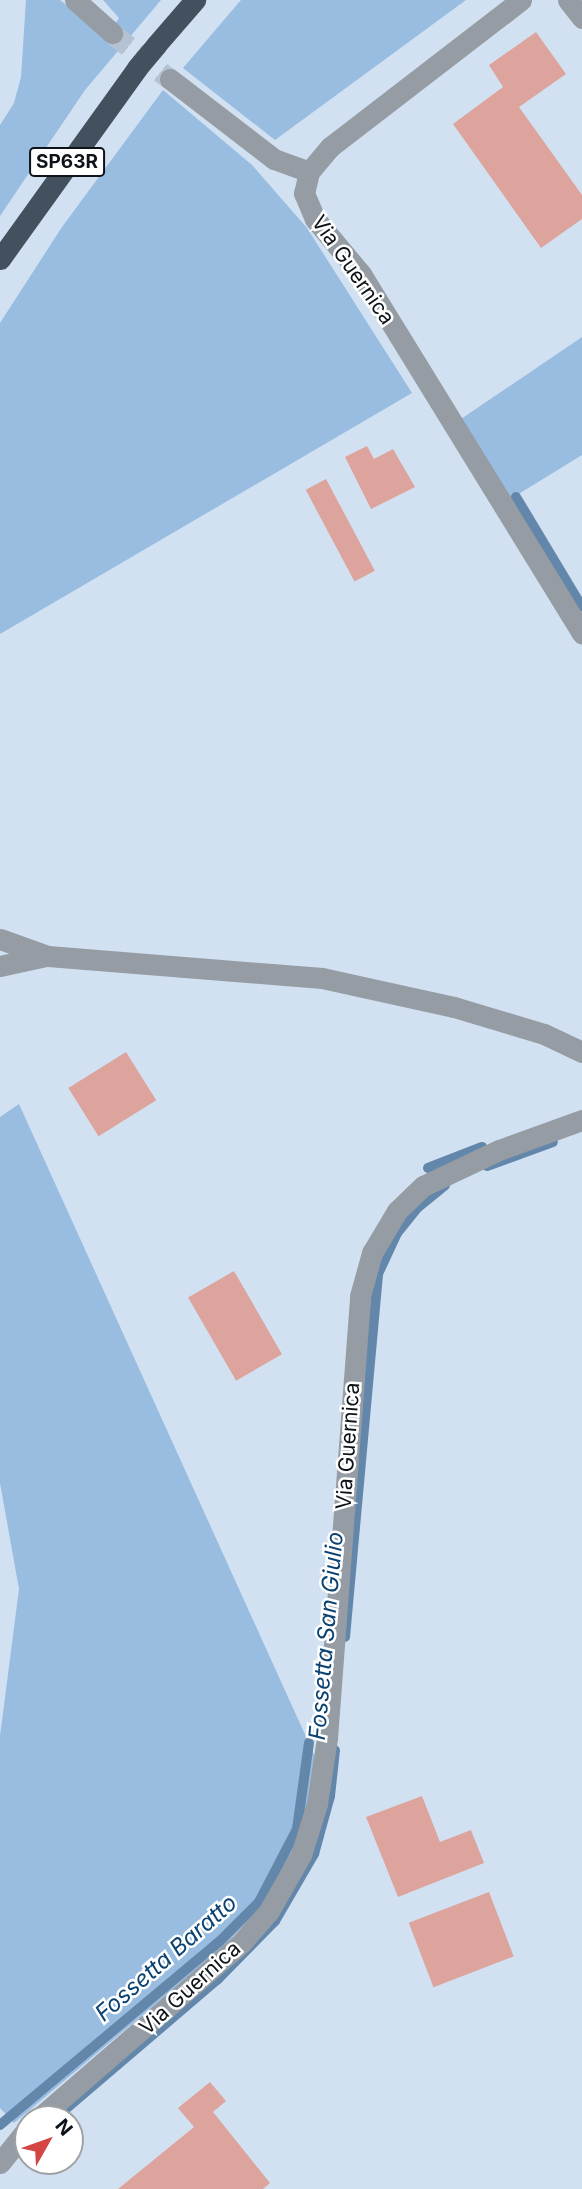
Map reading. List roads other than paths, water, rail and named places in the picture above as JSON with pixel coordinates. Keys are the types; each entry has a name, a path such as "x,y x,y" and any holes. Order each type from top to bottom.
{"highway":[{"name":"SP63R","path":"0,259 138,68 195,0"}],"street":[{"path":"75,0 112,33"},
{"path":"170,79 274,159 309,172 330,147 521,0"},
{"path":"568,0 582,18"},
{"name":"Via Guernica","path":"309,172 304,193 315,219 361,274 582,633"},
{"path":"0,939 48,956 321,978 454,1007 544,1034 582,1052"},
{"path":"0,966 48,956"},
{"name":"Via Guernica","path":"54,2105 242,1942 269,1911 305,1844 327,1738 360,1296 378,1242 397,1211 423,1186 455,1168 582,1120"},
{"path":"0,2163 14,2144"}],"waterway":[{"name":"Fossetta Baratto","path":"516,497 582,607"},
{"name":"Fossetta San Giulio","path":"487,1166 553,1142"},
{"name":"Fossetta Baratto","path":"428,1168 482,1147"},
{"name":"Fossetta San Giulio","path":"345,1637 378,1274 397,1233 417,1208 445,1185"},
{"name":"Fossetta Baratto","path":"0,2125 219,1942 259,1902 297,1829 309,1743"},
{"name":"Fossetta San Giulio","path":"70,2105 217,1980 275,1921 314,1854 330,1796 335,1750"}],"tunnel":[{"path":"112,33 170,79"}]}
